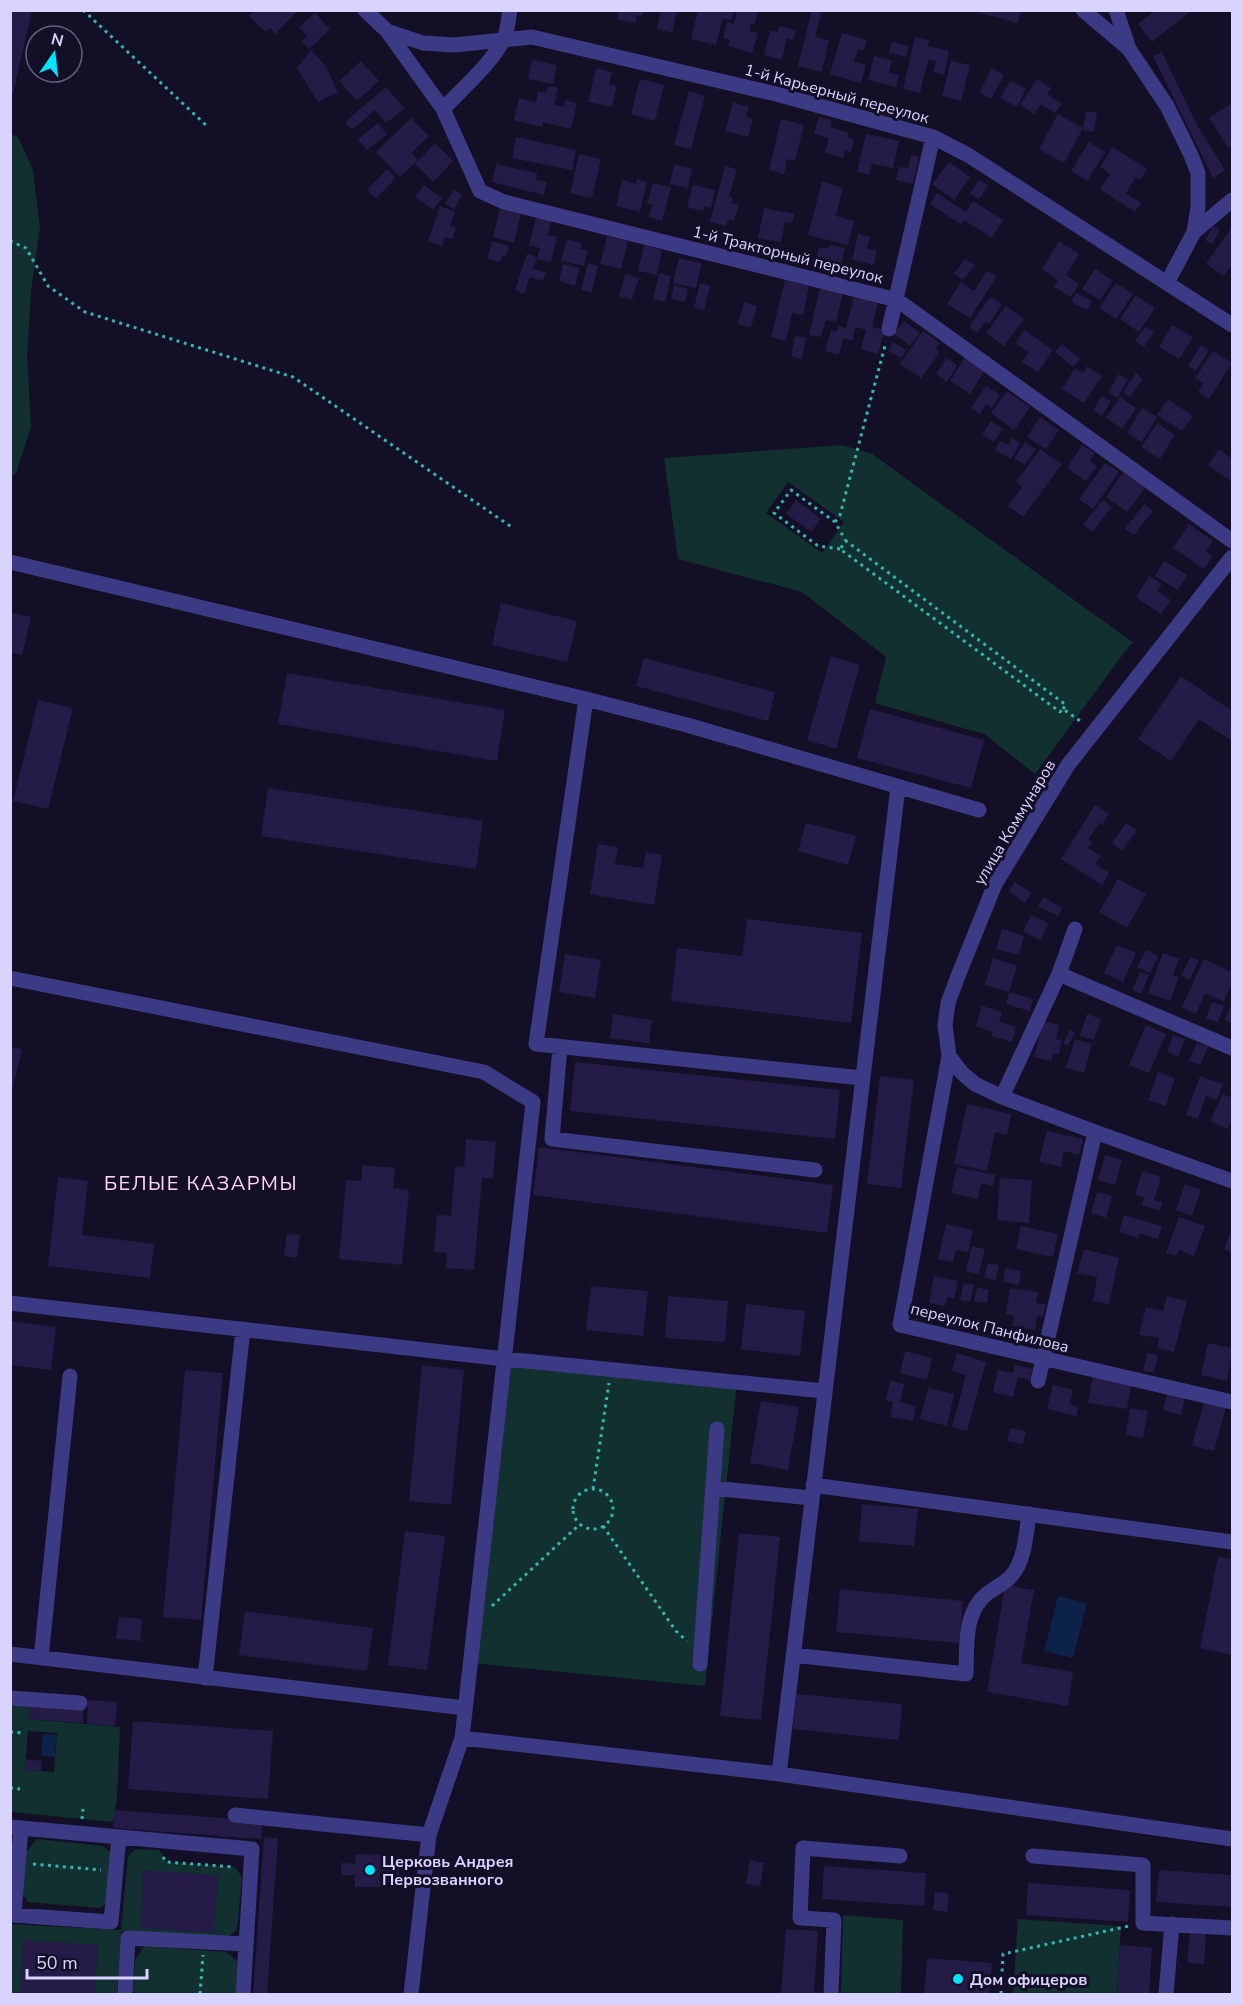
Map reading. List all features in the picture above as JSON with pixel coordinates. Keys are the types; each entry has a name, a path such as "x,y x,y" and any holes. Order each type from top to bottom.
{"street":[{"name":"1-й Тракторный переулок","path":"365,10 387,31 443,109 480,191 504,202 897,300 1233,541"},
{"path":"443,109 488,61 504,38 510,10"},
{"path":"1083,10 1129,49"},
{"path":"1116,10 1129,49 1167,106 1198,173 1198,207 1194,232 1167,283"},
{"name":"1-й Карьерный переулок","path":"387,31 423,43 454,45 504,38 532,37 776,94 933,137 968,155 1233,325"},
{"path":"889,329 933,137"},
{"path":"1194,232 1233,200"},
{"name":"улица Коммунаров","path":"949,1056 945,1025 948,1003 995,884 1068,765 1233,557"},
{"path":"10,562 586,699 687,725 979,810"},
{"path":"586,699 536,1044 862,1078"},
{"path":"779,1774 898,787"},
{"path":"1002,1097 1059,974 1075,929"},
{"path":"1059,974 1233,1048"},
{"path":"10,978 484,1072 533,1102 462,1738 429,1835 411,1995"},
{"path":"560,1047 552,1139 815,1170"},
{"path":"949,1056 962,1073 975,1084 1002,1097 1233,1181"},
{"name":"переулок Панфилова","path":"949,1056 900,1325 1233,1402"},
{"path":"1038,1381 1095,1132"},
{"path":"10,1304 505,1359 824,1391"},
{"path":"205,1678 243,1329"},
{"path":"41,1658 70,1376"},
{"path":"700,1658 717,1429"},
{"path":"713,1488 812,1491 1029,1514 1233,1542"},
{"path":"793,1655 966,1674 968,1626 978,1603 988,1591 1011,1576 1022,1556 1029,1514"},
{"path":"10,1654 465,1708"},
{"path":"10,1698 80,1703"},
{"path":"462,1738 779,1774 1233,1839"},
{"path":"235,1815 429,1835"},
{"path":"119,1837 111,1922 14,1915 16,1827 252,1849 243,1995"},
{"path":"831,1995 834,1920 800,1918 803,1848 900,1856"},
{"path":"1033,1856 1143,1865 1143,1923 1233,1928"},
{"path":"1166,1995 1172,1924"},
{"path":"125,1995 128,1938 246,1944"}],"path":[{"path":"83,10 208,127"},
{"path":"10,242 26,248 48,286 85,312 293,377 513,528"},
{"path":"835,522 840,515 889,329"},
{"path":"791,490 835,522 846,541 1066,705 1063,709 1060,712 840,549 818,546 774,513 791,490"},
{"path":"840,549 846,541"},
{"path":"1063,709 1075,717"},
{"path":"593,1490 611,1370"},
{"path":"593,1490 605,1494 612,1504 611,1516 603,1526 591,1529 580,1524 573,1512 574,1505 581,1494 593,1490"},
{"path":"475,1621 580,1524"},
{"path":"603,1526 676,1631 700,1658"},
{"path":"10,1732 25,1733"},
{"path":"10,1788 20,1789"},
{"path":"159,1850 166,1862 235,1867 238,1872"},
{"path":"25,1863 110,1871"},
{"path":"1001,1995 1003,1954 1143,1923"},
{"path":"200,1995 203,1951"}],"green space":[{"path":"11,134 18,137 33,170 40,227 31,292 27,357 31,427 16,473 11,478"},
{"path":"842,445 872,454 1134,643 1129,646 1035,774 984,734 875,703 886,657 802,592 678,559 664,458","holes":["788,482 844,522 822,553 766,513"]},
{"path":"505,1359 737,1382 705,1686 471,1663"},
{"path":"16,1705 29,1707 28,1719 120,1727 117,1798 113,1822 11,1812 10,1708","holes":["28,1731 57,1733 54,1772 25,1770"]},
{"path":"37,1839 103,1846 111,1853 107,1903 100,1908 28,1902 23,1895 26,1852"},
{"path":"136,1849 159,1850 166,1862 235,1867 242,1877 237,1930 226,1938 121,1931 117,1994 11,1994 10,1924 121,1930 128,1856"},
{"path":"843,1915 903,1920 901,1994 841,1994"},
{"path":"1018,1919 1121,1926 1117,1994 1013,1994"},
{"path":"144,1946 226,1952 237,1961 236,1994 137,1994 133,1991 135,1960"}],"water":[{"path":"1058,1596 1087,1603 1073,1658 1044,1651"},
{"path":"43,1734 56,1735 55,1757 41,1756"}],"building":[{"path":"10,10 32,10 29,24 24,24 24,45 13,94 10,93"},
{"path":"255,10 299,10 275,34 270,28 266,32 249,16"},
{"path":"619,10 646,10 641,16 637,15 635,23 617,19"},
{"path":"661,10 677,10 672,33 657,29"},
{"path":"698,10 734,10 731,21 723,18 716,45 691,39"},
{"path":"737,10 758,10 750,31 758,33 752,53 728,46 730,40 723,38 727,22 734,24"},
{"path":"812,10 821,13 815,37 829,40 822,72 798,66"},
{"path":"970,10 1021,10 1018,23"},
{"path":"1156,10 1192,10 1152,42 1138,24"},
{"path":"315,13 330,29 309,49 302,41 307,36 299,27"},
{"path":"779,26 796,30 793,40 787,38 782,60 764,55 770,31 778,32"},
{"path":"842,33 867,40 864,51 858,49 854,62 866,65 861,83 830,74"},
{"path":"915,37 929,40 928,46 949,51 944,75 933,72 936,61 928,60 920,93 903,89"},
{"path":"892,42 909,46 906,57 889,53"},
{"path":"311,50 325,65 338,92 318,102 297,68"},
{"path":"1162,52 1196,123 1225,170 1213,178 1153,56"},
{"path":"874,56 892,60 889,73 899,75 896,87 868,80"},
{"path":"532,60 557,65 553,84 528,79"},
{"path":"361,61 379,81 357,101 339,81"},
{"path":"951,61 970,65 961,101 942,96"},
{"path":"596,68 612,72 609,85 617,86 612,107 588,102"},
{"path":"992,68 1004,75 991,99 979,92"},
{"path":"640,79 664,85 655,121 631,114"},
{"path":"1037,79 1051,88 1047,94 1062,104 1055,113 1041,104 1034,114 1020,105"},
{"path":"1010,81 1026,89 1017,107 1000,98"},
{"path":"548,86 558,88 554,105 564,107 565,100 577,103 571,129 543,122 542,127 514,120 519,98 536,102 538,91 546,93"},
{"path":"386,87 405,108 386,123 375,110 352,130 345,122"},
{"path":"689,91 705,96 691,149 674,145"},
{"path":"733,102 749,107 746,117 753,119 748,137 725,131"},
{"path":"1232,103 1232,146 1228,148 1209,118"},
{"path":"1086,111 1097,113 1094,132 1083,130"},
{"path":"1058,114 1083,128 1064,163 1039,149"},
{"path":"819,117 832,120 830,127 849,133 848,138 854,139 851,152 845,150 843,158 825,153 829,138 814,134"},
{"path":"411,118 429,136 411,153 418,160 400,177 376,152"},
{"path":"781,119 804,125 795,161 787,159 784,174 769,170"},
{"path":"378,123 387,134 367,150 358,139"},
{"path":"866,134 899,141 893,168 872,164 869,175 857,172"},
{"path":"516,137 576,150 572,170 512,158"},
{"path":"1089,142 1105,152 1087,181 1071,171"},
{"path":"435,143 453,161 433,182 415,164"},
{"path":"1113,147 1147,169 1140,180 1136,177 1126,193 1141,203 1135,212 1100,189 1110,174 1100,167"},
{"path":"579,154 601,159 592,198 570,193"},
{"path":"911,155 919,157 913,184 896,180 899,167 908,168"},
{"path":"949,162 970,177 954,200 932,184"},
{"path":"496,164 537,173 536,180 547,182 544,195 492,182"},
{"path":"674,165 692,168 688,188 670,184"},
{"path":"725,166 737,169 729,196 733,199 732,203 739,205 734,221 728,220 726,226 710,222"},
{"path":"387,169 396,178 376,198 367,190"},
{"path":"637,179 647,182 640,212 616,206 622,180 636,184"},
{"path":"979,180 988,185 979,199 970,194"},
{"path":"822,182 843,188 836,216 854,221 848,245 808,235"},
{"path":"653,183 671,187 662,221 649,217 652,205 647,204"},
{"path":"424,185 442,198 433,210 415,197"},
{"path":"693,185 715,190 711,208 704,206 703,211 687,207"},
{"path":"454,190 462,195 454,209 445,204"},
{"path":"937,193 966,212 973,201 1003,220 992,238 964,220 961,224 930,204"},
{"path":"440,206 455,212 450,226 456,228 452,239 445,237 442,246 428,241"},
{"path":"764,208 794,214 792,223 785,222 781,242 758,238"},
{"path":"500,209 521,214 514,243 493,237"},
{"path":"536,218 551,221 548,235 557,237 551,262 537,259 540,248 529,245"},
{"path":"1213,226 1220,230 1212,244 1205,240"},
{"path":"1232,227 1232,264 1224,276 1206,264"},
{"path":"858,234 870,237 867,248 877,251 874,265 852,260"},
{"path":"607,236 628,241 621,269 600,264"},
{"path":"567,239 582,243 580,249 588,251 584,266 561,261"},
{"path":"492,241 509,246 506,256 502,255 500,262 487,259"},
{"path":"1059,241 1079,254 1066,275 1079,284 1071,297 1054,287 1058,280 1042,269"},
{"path":"644,245 662,250 657,275 638,271"},
{"path":"829,245 845,248 841,267 815,261 819,247 828,249"},
{"path":"527,254 537,257 533,268 546,273 543,281 530,277 524,294 515,290"},
{"path":"679,258 702,263 696,288 673,283"},
{"path":"965,259 975,265 963,280 954,274"},
{"path":"588,263 598,266 592,292 581,290"},
{"path":"563,264 580,268 575,286 559,281"},
{"path":"1095,269 1113,281 1100,300 1082,289"},
{"path":"987,271 997,276 970,318 947,304 961,282 974,291"},
{"path":"659,273 671,276 665,302 653,299"},
{"path":"625,274 639,278 632,300 619,296"},
{"path":"785,280 809,286 803,315 792,313 786,341 771,337"},
{"path":"700,283 710,286 704,310 694,308"},
{"path":"1116,283 1133,294 1116,319 1099,308"},
{"path":"674,285 688,289 685,302 671,299"},
{"path":"820,287 843,292 836,322 826,320 821,337 809,335"},
{"path":"1076,293 1092,301 1087,310 1071,302"},
{"path":"1136,295 1155,308 1139,332 1120,319"},
{"path":"854,296 878,302 872,327 885,330 878,354 861,349 866,330 856,327 852,341 843,338 839,355 825,351 831,330 836,332 838,326 846,328"},
{"path":"990,297 1002,304 989,324 985,322 977,333 969,327"},
{"path":"744,302 757,306 751,328 738,324"},
{"path":"1006,306 1024,319 1004,346 986,333"},
{"path":"904,321 920,333 910,346 894,334"},
{"path":"1172,325 1193,337 1179,359 1159,347"},
{"path":"1145,327 1154,332 1144,347 1135,341"},
{"path":"1024,330 1053,350 1038,372 1022,362 1029,352 1015,343"},
{"path":"923,331 940,343 936,349 940,352 921,378 900,364"},
{"path":"795,336 806,338 802,359 791,356"},
{"path":"893,342 906,350 901,358 888,351"},
{"path":"1062,344 1080,359 1073,367 1055,352"},
{"path":"1201,345 1209,350 1196,371 1188,366"},
{"path":"1213,351 1232,363 1209,399 1198,392 1204,383 1195,378"},
{"path":"965,357 985,370 970,394 950,381"},
{"path":"946,358 957,365 947,382 936,374"},
{"path":"1087,366 1102,376 1084,403 1062,389 1075,368 1083,373"},
{"path":"1136,373 1143,379 1130,397 1123,392"},
{"path":"1119,374 1128,380 1117,398 1108,392"},
{"path":"986,386 1000,395 992,408 986,404 980,414 971,408"},
{"path":"1007,391 1030,407 1014,430 991,413"},
{"path":"1102,396 1111,401 1102,416 1093,410"},
{"path":"1120,397 1136,408 1122,429 1106,418"},
{"path":"1168,399 1193,416 1182,431 1157,415"},
{"path":"1142,408 1157,417 1142,442 1127,433"},
{"path":"1040,417 1059,430 1046,449 1027,437"},
{"path":"991,421 1003,429 994,442 982,435"},
{"path":"1157,423 1175,435 1160,459 1141,447"},
{"path":"1012,438 1020,443 1011,459 995,450 1000,441 1008,445"},
{"path":"1025,442 1036,449 1025,465 1014,458"},
{"path":"1082,445 1095,453 1090,461 1097,466 1086,481 1067,468"},
{"path":"1040,449 1062,464 1023,517 1008,506 1022,487 1016,482"},
{"path":"1219,449 1232,459 1232,482 1208,465"},
{"path":"1105,463 1119,472 1093,509 1079,499"},
{"path":"1123,472 1145,488 1127,512 1106,497"},
{"path":"796,500 821,519 811,532 786,514"},
{"path":"1103,500 1112,507 1092,532 1083,524"},
{"path":"1144,504 1153,511 1134,535 1125,529"},
{"path":"1189,524 1213,541 1206,551 1213,557 1204,569 1173,548"},
{"path":"1164,561 1187,575 1178,590 1155,576"},
{"path":"1149,576 1162,584 1157,591 1171,600 1161,614 1136,597"},
{"path":"501,603 577,621 567,662 492,645"},
{"path":"10,612 31,617 22,655 10,652"},
{"path":"831,656 860,665 836,749 807,740"},
{"path":"644,658 775,692 768,721 636,686"},
{"path":"287,673 505,710 497,761 278,724"},
{"path":"1181,676 1232,711 1232,741 1199,719 1171,761 1138,739"},
{"path":"38,700 73,708 48,809 13,801"},
{"path":"870,709 984,740 971,788 857,758"},
{"path":"268,788 483,821 476,869 261,836"},
{"path":"1095,805 1109,814 1102,825 1099,823 1088,840 1092,842 1088,848 1101,856 1095,864 1109,873 1102,885 1061,859"},
{"path":"806,823 856,836 848,865 798,851"},
{"path":"1126,823 1137,830 1122,851 1112,843"},
{"path":"598,844 618,847 615,864 643,868 646,852 662,855 654,905 590,894"},
{"path":"1118,879 1146,894 1127,928 1099,912"},
{"path":"1015,882 1031,893 1025,903 1008,891"},
{"path":"1043,897 1062,908 1058,916 1038,906"},
{"path":"1031,915 1049,923 1040,940 1023,931"},
{"path":"747,919 862,933 851,1023 671,1001 677,948 742,956"},
{"path":"1002,929 1024,936 1019,955 996,949"},
{"path":"1117,945 1136,953 1123,982 1104,973"},
{"path":"1146,950 1158,956 1150,973 1137,967"},
{"path":"1163,953 1179,959 1173,975 1179,977 1170,1001 1148,993"},
{"path":"565,954 601,960 595,998 559,992"},
{"path":"1191,957 1199,961 1189,980 1181,975"},
{"path":"993,958 1017,966 1009,992 985,985"},
{"path":"1204,959 1232,972 1232,982 1224,1002 1205,993 1196,1014 1182,1007"},
{"path":"1140,972 1149,975 1141,994 1132,990"},
{"path":"1009,992 1033,999 1030,1011 1006,1004"},
{"path":"1212,1002 1224,1006 1218,1023 1206,1018"},
{"path":"1232,1005 1232,1024 1224,1020"},
{"path":"982,1006 1002,1012 999,1021 1016,1027 1012,1042 991,1036 992,1032 976,1026"},
{"path":"613,1014 652,1020 649,1043 610,1038"},
{"path":"1087,1014 1101,1019 1094,1040 1080,1036"},
{"path":"1043,1021 1059,1025 1056,1039 1062,1040 1059,1054 1053,1053 1052,1061 1034,1057"},
{"path":"1146,1025 1166,1034 1149,1073 1129,1065"},
{"path":"1070,1030 1075,1033 1068,1046 1063,1043"},
{"path":"1173,1035 1185,1039 1178,1057 1167,1052"},
{"path":"1075,1039 1092,1044 1084,1073 1066,1068"},
{"path":"1197,1043 1208,1047 1200,1065 1189,1061"},
{"path":"10,1047 22,1049 11,1094 10,1094"},
{"path":"575,1062 840,1090 835,1139 570,1111"},
{"path":"1158,1072 1175,1078 1166,1106 1148,1100"},
{"path":"880,1076 914,1080 901,1188 867,1184"},
{"path":"1200,1076 1223,1084 1217,1100 1206,1096 1198,1119 1186,1115"},
{"path":"1223,1094 1232,1098 1232,1118 1228,1129 1210,1121"},
{"path":"967,1104 1011,1114 1007,1135 995,1132 987,1171 954,1164"},
{"path":"1047,1131 1083,1139 1079,1155 1064,1151 1061,1167 1039,1162"},
{"path":"466,1139 496,1142 493,1179 482,1178 474,1270 446,1268 447,1253 434,1252 437,1215 451,1216 455,1166 464,1167"},
{"path":"539,1147 833,1185 827,1233 533,1195"},
{"path":"1105,1155 1122,1160 1115,1185 1098,1180"},
{"path":"363,1165 395,1168 393,1188 409,1190 402,1265 339,1259 346,1180 361,1181"},
{"path":"957,1167 995,1175 993,1186 981,1183 978,1199 951,1193"},
{"path":"1142,1171 1161,1177 1154,1200 1163,1202 1160,1211 1142,1205 1144,1197 1135,1195"},
{"path":"58,1177 88,1181 82,1235 154,1244 150,1278 48,1266"},
{"path":"1000,1178 1032,1180 1029,1223 997,1220"},
{"path":"1185,1184 1201,1190 1192,1216 1176,1210"},
{"path":"1097,1192 1112,1196 1106,1218 1091,1213"},
{"path":"1124,1215 1162,1226 1158,1239 1140,1233 1138,1238 1119,1232"},
{"path":"1179,1217 1205,1226 1194,1256 1179,1250 1176,1256 1166,1253"},
{"path":"946,1224 973,1230 968,1252 956,1250 953,1262 938,1259"},
{"path":"1021,1226 1058,1234 1053,1257 1016,1249"},
{"path":"1232,1229 1232,1253 1224,1249"},
{"path":"287,1234 300,1235 297,1258 284,1256"},
{"path":"972,1246 985,1249 979,1274 966,1271"},
{"path":"1084,1249 1119,1258 1109,1304 1093,1301 1097,1277 1077,1273"},
{"path":"988,1263 999,1265 996,1280 984,1277"},
{"path":"1005,1268 1021,1271 1019,1285 1003,1282"},
{"path":"934,1276 958,1281 954,1298 947,1297 945,1306 929,1303"},
{"path":"964,1283 974,1285 970,1302 960,1300"},
{"path":"591,1286 648,1291 643,1336 586,1330"},
{"path":"977,1287 989,1290 987,1303 974,1301"},
{"path":"1010,1288 1038,1292 1036,1303 1046,1304 1043,1317 1037,1316 1035,1330 1012,1326 1014,1316 1006,1314"},
{"path":"668,1296 728,1301 725,1342 665,1338"},
{"path":"1167,1296 1187,1301 1174,1352 1157,1348 1159,1338 1139,1335 1146,1307 1163,1311"},
{"path":"746,1304 805,1311 800,1356 741,1349"},
{"path":"10,1321 56,1327 51,1370 10,1365"},
{"path":"1208,1343 1232,1348 1227,1381 1201,1375"},
{"path":"905,1351 932,1358 927,1380 900,1373"},
{"path":"957,1353 986,1362 967,1431 952,1427 966,1375 952,1371"},
{"path":"1147,1353 1158,1355 1154,1373 1143,1371"},
{"path":"422,1365 464,1370 451,1505 409,1501"},
{"path":"1015,1365 1032,1369 1030,1380 1018,1377 1013,1397 993,1392 998,1370 1013,1373"},
{"path":"185,1370 223,1373 201,1620 163,1617"},
{"path":"1093,1375 1132,1382 1127,1409 1088,1403"},
{"path":"890,1381 904,1384 900,1402 916,1406 913,1421 890,1417 893,1402 886,1401"},
{"path":"1053,1385 1073,1390 1070,1404 1078,1407 1076,1416 1047,1409"},
{"path":"928,1388 954,1394 947,1426 920,1419"},
{"path":"1168,1389 1186,1394 1181,1415 1163,1410"},
{"path":"1205,1399 1227,1405 1214,1451 1192,1445"},
{"path":"761,1401 799,1407 788,1470 750,1463"},
{"path":"1130,1408 1148,1411 1143,1438 1126,1435"},
{"path":"1010,1428 1026,1431 1023,1444 1007,1441"},
{"path":"862,1504 918,1509 914,1546 859,1541"},
{"path":"405,1531 445,1536 427,1670 388,1665"},
{"path":"739,1533 780,1537 761,1720 720,1716"},
{"path":"1218,1557 1232,1559 1232,1655 1200,1648"},
{"path":"1005,1585 1034,1590 1021,1663 1073,1672 1068,1706 987,1692"},
{"path":"840,1589 963,1601 959,1643 836,1632"},
{"path":"245,1611 373,1628 367,1671 239,1655"},
{"path":"119,1617 142,1619 140,1641 116,1639"},
{"path":"796,1694 902,1704 899,1740 793,1729"},
{"path":"88,1700 117,1702 115,1726 87,1724"},
{"path":"29,1707 83,1710 83,1723 28,1719"},
{"path":"133,1721 273,1731 268,1799 128,1789"},
{"path":"26,1759 42,1761 41,1771 25,1770"},
{"path":"114,1810 262,1821 261,1839 113,1828"},
{"path":"264,1837 278,1838 267,1994 253,1994"},
{"name":"Церковь Андрея Первозванного","path":"356,1854 385,1855 385,1860 392,1860 399,1865 399,1878 391,1883 384,1883 384,1887 355,1887 355,1875 341,1875 341,1863 355,1864"},
{"path":"750,1860 764,1863 760,1886 746,1884"},
{"path":"824,1866 926,1873 924,1906 822,1899"},
{"path":"143,1870 218,1875 214,1933 140,1928"},
{"path":"1159,1870 1232,1875 1232,1907 1156,1902"},
{"path":"1028,1883 1130,1890 1128,1922 1026,1915"},
{"path":"935,1892 949,1893 947,1912 933,1910"},
{"path":"786,1929 818,1931 814,1994 781,1994"},
{"path":"1190,1931 1206,1932 1204,1964 1187,1963"},
{"path":"23,1940 98,1945 95,1994 20,1994"},
{"path":"1120,1945 1152,1948 1149,1994 1117,1994"},
{"name":"Дом офицеров","path":"927,1958 992,1963 989,1994 924,1994"}],"place":[{"name":"Церковь Андрея Первозванного","path":"370,1870"},
{"name":"Дом офицеров","path":"958,1979"}],"district":[{"name":"БЕЛЫЕ КАЗАРМЫ","path":"201,1183"}]}
